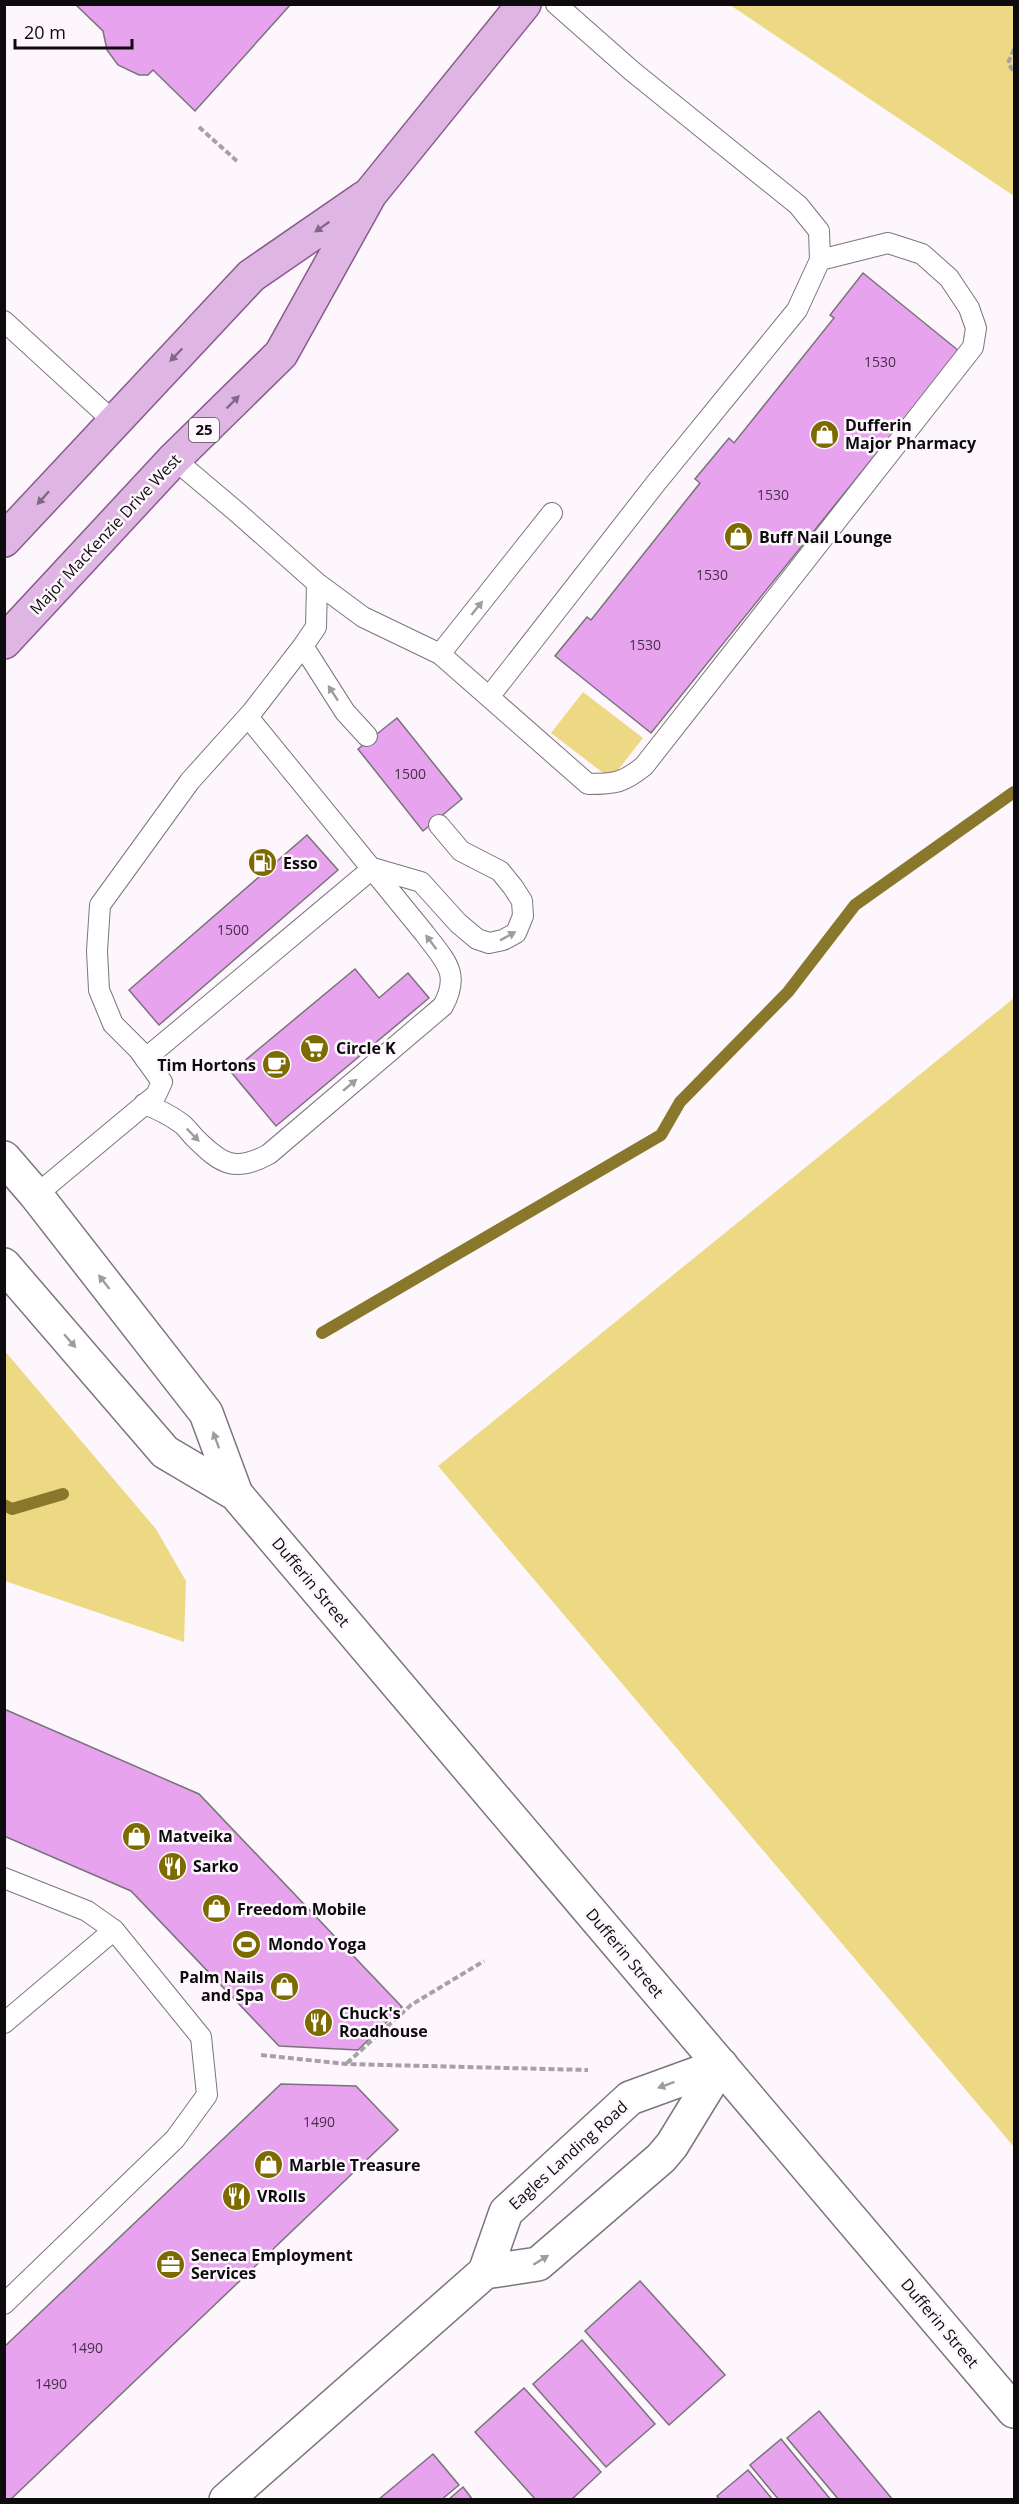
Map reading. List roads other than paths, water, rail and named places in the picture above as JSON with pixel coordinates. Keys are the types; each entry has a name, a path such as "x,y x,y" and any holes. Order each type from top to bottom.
{"main road":[{"name":"Major MacKenzie Drive West","path":"4,642 174,459 281,354 370,194 524,4"},
{"name":"Major MacKenzie Drive West","path":"4,540 251,276 370,194"},
{"name":"Dufferin Street","path":"4,1158 36,1195 206,1413 236,1494"},
{"name":"Dufferin Street","path":"4,1265 165,1452 236,1494 1014,2411"},
{"name":"Eagles Landing Road","path":"226,2499 485,2272 506,2212 630,2098 721,2065"},
{"path":"485,2272 538,2264 652,2166 672,2145 721,2065"}],"lane":[{"path":"489,697 656,483 797,310 820,260 819,231 798,205 632,71 556,4"},
{"path":"174,459 317,584 363,617 440,654 588,784 610,784 627,780 658,748 973,347 976,328 969,308 949,278 922,254 888,243 820,260"},
{"path":"4,321 113,422"},
{"path":"440,654 552,513"},
{"path":"36,1195 156,1095 162,1082 145,1059 113,1024 99,990 97,951 100,905 190,781 248,717 316,627 317,584"},
{"path":"303,646 345,712 367,736"},
{"path":"144,1104 163,1111 184,1125 218,1158 243,1166 269,1154 443,1006 452,991 448,964 373,868 248,717"},
{"path":"373,868 421,882 458,923 477,939 489,943 516,933 524,916 522,901 513,887 500,871 461,851 439,825"},
{"path":"145,1059 373,868"},
{"path":"4,1878 87,1911 114,1930 201,2037 207,2095 175,2139 4,2304"},
{"path":"4,2023 114,1930"}],"waterway":[{"path":"322,1333 661,1135 680,1102 788,992 855,905 1014,792"},
{"path":"4,1505 12,1509 63,1494"}],"place":[{"name":"Dufferin Major Pharmacy","path":"824,434"},
{"name":"Buff Nail Lounge","path":"738,537"},
{"name":"Esso","path":"262,863"},
{"name":"Circle K","path":"315,1048"},
{"name":"Tim Hortons","path":"277,1065"},
{"name":"Matveika","path":"137,1836"},
{"name":"Sarko","path":"172,1866"},
{"name":"Freedom Mobile","path":"216,1909"},
{"name":"Mondo Yoga","path":"247,1944"},
{"name":"Palm Nails and Spa","path":"285,1986"},
{"name":"Chuck's Roadhouse","path":"318,2022"},
{"name":"Marble Treasure","path":"268,2165"},
{"name":"VRolls","path":"236,2196"},
{"name":"Seneca Employment Services","path":"170,2264"}]}
